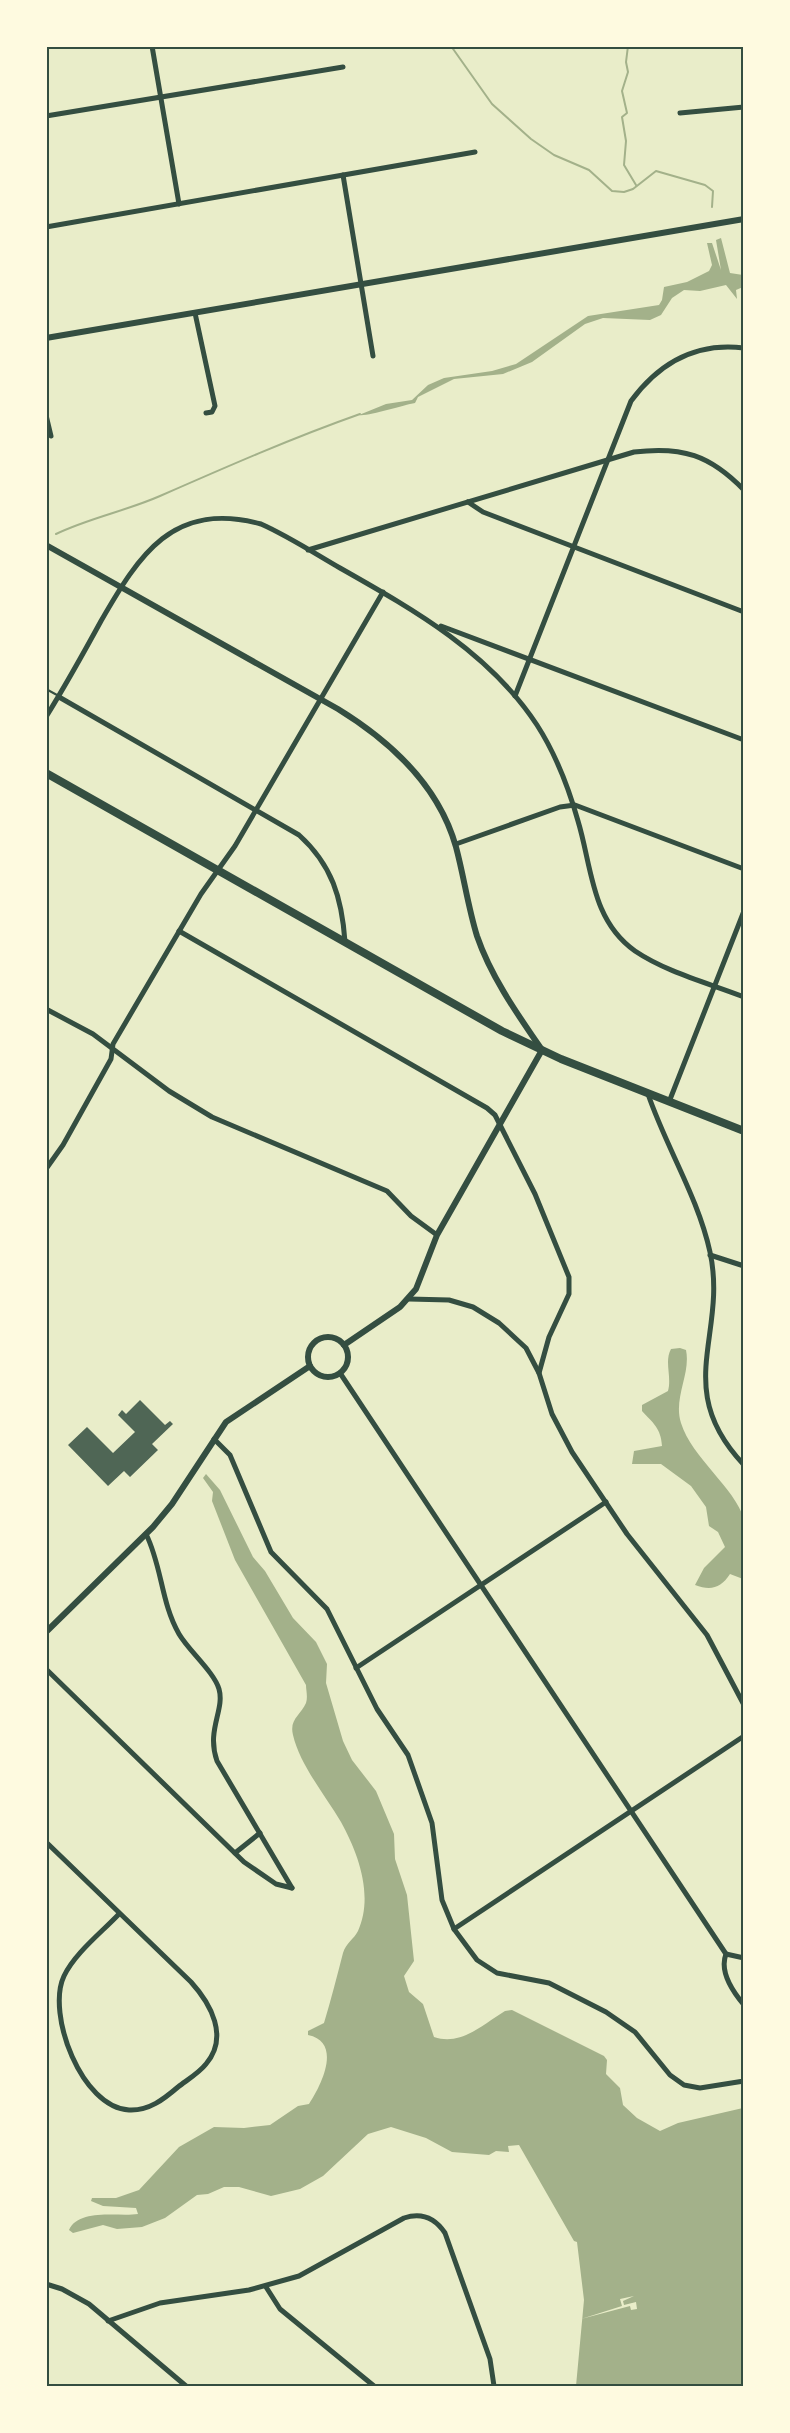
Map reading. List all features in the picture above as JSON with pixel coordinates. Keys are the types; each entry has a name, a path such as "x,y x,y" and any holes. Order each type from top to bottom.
{"main road":[{"path":"46,773 455,1005 542,1050 744,1131"}],"street":[{"path":"152,46 179,204"},
{"path":"46,116 343,67"},
{"path":"680,113 744,107"},
{"path":"46,227 475,153"},
{"path":"343,175 373,356"},
{"path":"46,338 744,219"},
{"path":"195,312 215,406 212,412 206,413"},
{"path":"515,696 627,406 659,370 675,359 702,349 744,348"},
{"path":"46,416 51,436"},
{"path":"308,550 606,459 657,449 683,451 720,468 744,490"},
{"path":"468,502 483,512 744,612"},
{"path":"46,717 121,586 134,566 156,542 176,530 203,521 233,519 254,522 271,529 436,624 488,668 515,696 547,743 573,805 597,898 610,926 621,939 647,958 744,996"},
{"path":"46,545 360,723 399,755 432,796 456,844 472,918 485,956 542,1050 437,1235 425,1259 421,1278 409,1299 344,1345"},
{"path":"46,1169 63,1145 111,1059 112,1048 179,931 256,810 383,592"},
{"path":"436,624 744,740"},
{"path":"59,697 298,835 321,858 336,886 341,902 345,942"},
{"path":"456,844 573,805 744,868"},
{"path":"669,1102 744,911"},
{"path":"179,931 487,1108 501,1124 569,1277 569,1294 549,1337 539,1373"},
{"path":"46,1009 112,1048 169,1091 212,1117 387,1191 417,1220 437,1235"},
{"path":"648,1094 700,1220 710,1255 713,1299 705,1354 705,1387 713,1418 730,1449 744,1466"},
{"path":"710,1255 744,1266"},
{"path":"409,1299 449,1300 484,1313 516,1337 539,1373 559,1429 627,1534 707,1635 744,1705"},
{"path":"335,1338 344,1345 348,1357 340,1373 323,1377 310,1366 309,1349 317,1340 335,1338"},
{"path":"46,1632 146,1534 172,1504 214,1439 234,1415 278,1390 310,1366"},
{"path":"340,1373 726,1953 744,1958"},
{"path":"214,1439 230,1455 271,1552 327,1609 377,1709 415,1771 432,1823 442,1900 454,1929 477,1960 489,1969 507,1975 549,1983 621,2022 645,2042 669,2075 684,2085 700,2088 744,2081"},
{"path":"357,1668 606,1502"},
{"path":"46,1669 235,1853 276,1884 292,1888 217,1761 212,1740 220,1703 219,1688 172,1622 146,1534"},
{"path":"454,1929 630,1809 744,1736"},
{"path":"235,1853 260,1833"},
{"path":"47,1843 202,1994 213,2014 217,2033 206,2064 166,2097 151,2106 125,2109 104,2099 78,2069 67,2043 58,2003 60,1987 70,1966 118,1914"},
{"path":"726,1953 724,1960 729,1984 744,2005"},
{"path":"108,2321 177,2299 266,2287 299,2276 404,2218 420,2215 429,2217 445,2233 490,2359 494,2386"},
{"path":"46,2284 76,2296 186,2386"},
{"path":"266,2287 280,2309 374,2386"}],"lane":[{"path":"46,689 59,697"}],"shaded area":[{"path":"721,238 730,273 743,275 743,287 736,290 737,299 726,285 700,291 684,290 672,298 661,315 650,320 603,318 585,324 532,362 503,374 454,379 418,397 415,403 359,415 386,404 412,400 428,385 444,378 492,371 516,364 588,316 659,305 664,287 687,282 709,271 712,265 707,243 712,243 721,270 716,240"},
{"path":"671,1349 686,1350 687,1359 679,1404 681,1423 694,1448 739,1507 745,1525 743,1579 730,1574 719,1585 711,1588 695,1585 704,1568 725,1547 718,1532 709,1526 706,1507 691,1486 661,1464 632,1464 634,1451 662,1446 658,1430 642,1411 642,1405 668,1391 669,1354"},
{"path":"206,1474 220,1490 253,1557 265,1571 293,1618 316,1642 327,1664 326,1683 343,1741 352,1760 376,1791 394,1834 395,1859 407,1895 414,1961 404,1976 409,1992 423,2004 434,2037 453,2039 471,2033 505,2011 512,2010 604,2056 607,2060 606,2074 620,2088 623,2105 637,2118 660,2131 678,2123 743,2108 743,2386 576,2386 584,2300 577,2242 574,2241 519,2145 508,2146 509,2152 496,2151 489,2155 452,2152 426,2138 391,2127 368,2134 323,2176 300,2189 271,2196 239,2187 224,2187 208,2194 197,2195 165,2218 142,2227 117,2229 103,2225 73,2233 69,2230 74,2223 90,2216 138,2214 136,2208 103,2206 91,2201 92,2198 116,2198 139,2190 179,2147 214,2127 244,2128 270,2125 298,2106 309,2104 319,2087 327,2055 325,2046 319,2039 308,2035 308,2031 324,2023 343,1953 358,1931 363,1917 362,1875 353,1847 341,1822 307,1769 293,1735 294,1721 306,1703 306,1685 235,1560 212,1501 213,1492 203,1478"}],"pier":[{"path":"634,2296 623,2301 624,2305 636,2302 637,2309 631,2310 630,2306 581,2319 622,2306 620,2299"}],"building":[{"path":"140,1400 165,1425 170,1421 173,1424 152,1444 158,1450 130,1477 124,1471 108,1486 68,1445 87,1427 113,1453 135,1432 118,1415 122,1410 126,1414"}],"waterway":[{"path":"451,46 492,104 531,139 554,155 589,170 612,191 624,192 633,189 656,171 705,185 713,191 712,207"},
{"path":"628,46 626,62 628,72 622,91 627,113 622,117 626,141 624,165 636,185"},
{"path":"56,534 81,523 147,501 284,443 360,414"}]}
